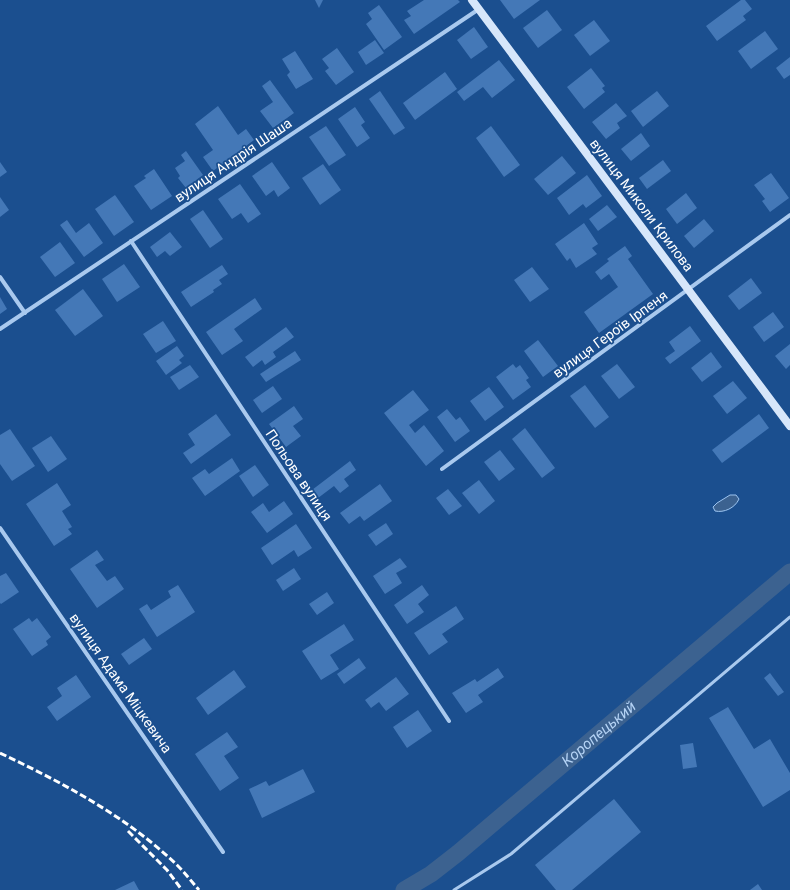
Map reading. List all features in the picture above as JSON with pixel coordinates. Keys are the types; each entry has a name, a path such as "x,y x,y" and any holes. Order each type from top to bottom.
{"street":[{"name":"вулиця Миколи Крилова","path":"472,0 790,426"},
{"name":"вулиця Андрія Шаша","path":"0,329 479,9"},
{"name":"вулиця Героїв Ірпеня","path":"442,469 790,216"},
{"name":"Польова вулиця","path":"131,241 449,721"},
{"path":"0,277 25,313"},
{"name":"вулиця Адама Міцкевича","path":"0,528 223,852"}],"lane":[{"path":"454,890 511,854 790,617"}],"water":[{"path":"730,495 736,495 739,499 735,505 725,510 715,511 713,507"}],"building":[{"path":"315,0 323,0 319,8"},
{"path":"424,0 458,0 460,2 414,34 404,20 411,16 407,11"},
{"path":"500,0 540,0 514,19"},
{"path":"741,0 745,0 752,9 743,16 746,20 717,41 706,26"},
{"path":"379,5 402,37 384,50 366,24 372,19 368,13"},
{"path":"547,10 562,30 538,48 523,28"},
{"path":"594,20 610,41 590,56 574,35"},
{"path":"474,27 488,47 471,59 457,40"},
{"path":"765,31 778,49 751,69 738,51"},
{"path":"375,40 384,53 366,65 358,52"},
{"path":"337,48 354,72 336,85 325,71 329,68 322,59"},
{"path":"295,51 313,79 296,89 287,75 290,72 282,59"},
{"path":"790,57 790,75 784,79 776,68"},
{"path":"499,60 515,80 492,98 483,87 464,101 457,92"},
{"path":"591,68 605,86 602,88 605,92 584,109 567,87"},
{"path":"445,72 457,89 415,120 403,103"},
{"path":"270,80 294,113 273,128 260,111 273,102 262,86"},
{"path":"380,91 405,128 394,135 369,99"},
{"path":"657,91 669,106 643,127 631,111"},
{"path":"616,103 627,116 617,123 620,128 606,139 592,122"},
{"path":"218,106 238,135 246,129 254,140 213,171 203,157 213,150 195,124"},
{"path":"355,107 365,122 361,125 370,138 357,147 338,119"},
{"path":"326,126 346,155 329,166 309,137"},
{"path":"491,126 520,165 504,177 476,138"},
{"path":"641,133 650,146 631,161 621,149"},
{"path":"186,151 203,175 186,188 178,178 180,176 175,168 185,161 181,155"},
{"path":"562,156 576,173 548,195 534,179"},
{"path":"663,160 671,171 647,189 639,178"},
{"path":"0,162 7,172 0,177"},
{"path":"272,162 290,188 278,197 274,190 266,196 252,176"},
{"path":"323,164 341,190 320,205 302,178"},
{"path":"154,169 172,196 151,210 134,186 146,178 144,176"},
{"path":"771,173 789,198 770,212 762,201 765,199 754,185"},
{"path":"587,175 602,196 586,208 583,204 569,215 557,198"},
{"path":"240,184 261,214 248,223 241,213 232,219 218,199"},
{"path":"686,193 697,208 677,224 666,209"},
{"path":"115,195 134,222 114,236 95,209"},
{"path":"0,197 9,210 0,217"},
{"path":"607,205 617,217 598,231 589,219"},
{"path":"203,210 223,239 210,248 190,219"},
{"path":"704,219 714,231 694,248 684,236"},
{"path":"67,220 76,233 89,223 103,243 84,257 60,225"},
{"path":"584,223 598,244 592,248 597,254 576,268 570,258 567,261 555,244"},
{"path":"170,232 182,247 170,256 165,251 157,257 150,247"},
{"path":"60,242 75,263 55,277 40,257"},
{"path":"625,246 632,256 628,259 653,294 599,333 584,312 618,287 609,274 601,280 595,272 609,261 607,259"},
{"path":"124,264 140,287 117,302 102,279"},
{"path":"222,265 228,274 219,280 222,284 213,290 214,292 191,307 181,292"},
{"path":"532,267 549,289 530,302 514,280"},
{"path":"751,278 762,293 739,310 728,296"},
{"path":"83,289 103,316 75,336 55,310"},
{"path":"0,297 7,309 0,314"},
{"path":"255,298 262,309 234,329 243,341 222,355 206,332"},
{"path":"773,312 784,327 764,342 753,327"},
{"path":"163,321 176,341 156,353 143,334"},
{"path":"690,326 701,341 670,364 665,358 675,351 669,342"},
{"path":"286,327 294,337 273,352 276,357 265,365 262,360 253,367 245,357"},
{"path":"538,340 558,366 543,377 524,351"},
{"path":"790,344 790,365 786,369 775,356"},
{"path":"177,346 184,356 179,360 182,363 166,375 156,361"},
{"path":"295,351 301,360 266,382 260,374"},
{"path":"711,352 722,367 702,382 691,368"},
{"path":"513,364 516,368 520,365 529,378 526,380 531,387 513,400 496,377"},
{"path":"617,364 635,387 619,399 601,376"},
{"path":"190,365 199,377 179,390 170,377"},
{"path":"733,381 747,398 727,414 713,396"},
{"path":"585,385 609,417 595,428 570,396"},
{"path":"273,386 282,399 262,413 253,400"},
{"path":"489,387 504,407 485,421 470,401"},
{"path":"413,390 429,410 409,425 415,433 424,425 444,451 426,466 384,413"},
{"path":"294,406 303,419 293,426 301,436 286,447 269,424"},
{"path":"447,409 456,420 460,417 470,431 455,442 437,417"},
{"path":"216,414 231,435 191,464 183,453 195,445 188,434"},
{"path":"759,414 769,428 722,463 712,450"},
{"path":"525,428 555,468 542,478 512,439"},
{"path":"10,429 35,466 12,481 0,464 0,435"},
{"path":"51,436 67,459 48,472 32,448"},
{"path":"500,450 515,469 499,481 484,462"},
{"path":"232,458 240,471 205,496 192,478 205,469 209,474"},
{"path":"350,461 356,470 344,479 349,486 340,493 334,486 318,498 312,490"},
{"path":"255,465 269,485 253,497 239,476"},
{"path":"479,480 495,501 479,514 462,493"},
{"path":"57,483 71,505 62,511 72,527 68,529 72,534 54,546 26,504"},
{"path":"380,484 392,501 364,521 360,516 349,524 340,513"},
{"path":"448,489 462,506 449,515 436,498"},
{"path":"284,501 293,514 267,533 251,512 263,503 269,512"},
{"path":"386,523 393,534 376,546 368,535"},
{"path":"296,524 312,548 298,557 294,550 272,565 261,548"},
{"path":"97,550 104,560 95,565 107,581 115,576 124,589 97,608 70,569"},
{"path":"400,558 407,567 396,573 402,583 385,594 373,576"},
{"path":"294,568 301,579 283,591 276,580"},
{"path":"6,573 19,592 1,604 0,576"},
{"path":"178,585 195,612 157,637 139,609 147,604 151,610 171,597 168,591"},
{"path":"422,585 429,595 418,604 424,612 407,624 394,605"},
{"path":"327,592 334,603 317,615 309,604"},
{"path":"456,606 464,619 442,634 448,642 429,655 414,633"},
{"path":"29,618 32,622 37,618 51,637 46,641 48,645 32,656 13,629"},
{"path":"344,624 354,640 330,655 339,669 321,680 302,651"},
{"path":"144,638 152,649 129,665 121,654"},
{"path":"359,658 366,668 344,684 337,674"},
{"path":"498,668 504,677 478,695 483,702 466,713 452,693 475,679 477,682"},
{"path":"234,670 246,687 208,715 196,698"},
{"path":"770,673 784,692 778,696 764,678"},
{"path":"76,675 91,697 57,721 47,707 62,696 57,688"},
{"path":"396,677 409,694 386,711 379,702 371,708 365,700"},
{"path":"728,707 754,749 770,739 790,773 790,790 763,807 709,718"},
{"path":"418,710 432,731 407,748 393,727"},
{"path":"227,732 238,747 224,756 239,778 220,791 195,754"},
{"path":"693,743 697,767 683,769 680,745"},
{"path":"303,769 315,792 262,818 249,789 266,781 269,786"},
{"path":"614,799 641,832 572,890 556,890 535,865"},
{"path":"134,881 139,890 115,890"},
{"path":"758,884 762,890 750,890"}],"waterway":[{"name":"Коропецький","path":"404,890 431,874 458,853 790,572"}],"railway":[{"path":"0,753 47,776 93,802 137,831 177,865 199,890"},
{"path":"128,831 167,870 182,890"}]}
